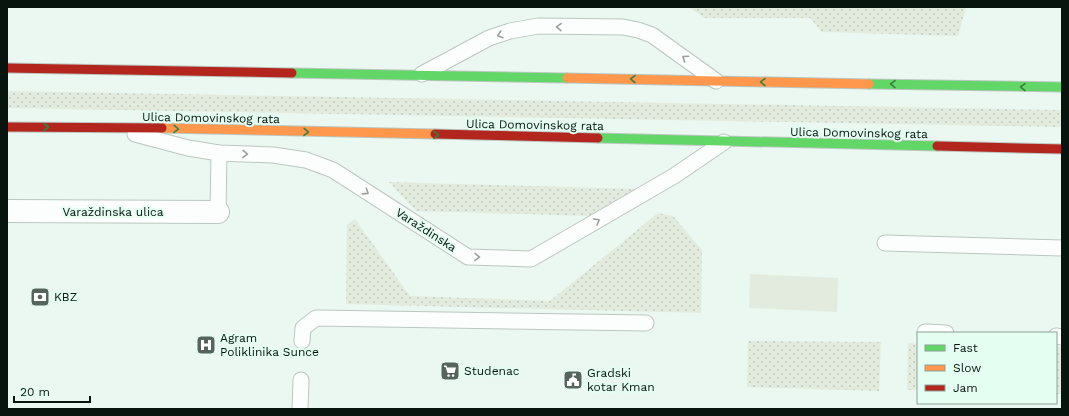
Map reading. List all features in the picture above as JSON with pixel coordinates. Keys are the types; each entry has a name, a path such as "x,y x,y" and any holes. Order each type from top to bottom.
{"main road":[{"path":"7,68 1062,87"},
{"name":"Ulica Domovinskog rata","path":"7,127 111,127 1062,149"}],"street":[{"name":"Varaždinska ulica","path":"7,211 218,212"}],"lane":[{"path":"419,76 489,38 510,31 538,26 623,27 652,35 716,81"},
{"name":"Varaždinska","path":"111,127 188,148 219,153 273,155 306,160 334,170 468,257 531,259 674,176 724,142"},
{"path":"218,212 219,153"},
{"path":"885,243 1062,248"},
{"path":"302,341 304,328 316,318 646,323"},
{"path":"300,409 301,380"}],"shaded area":[{"path":"688,7 966,7 958,36 822,32 810,18 705,18"},
{"path":"7,91 1062,110 1062,127 7,108"},
{"path":"389,182 636,189 592,216 416,211"},
{"path":"658,213 673,216 702,250 701,313 346,304 347,225 355,219 410,296 550,301"},
{"path":"750,274 838,278 837,312 749,308"},
{"path":"748,341 881,342 879,391 747,387"},
{"path":"908,343 917,344 917,390 907,390"},
{"path":"1057,347 1062,347 1062,394 1057,394"}],"traffic: fast":[{"path":"292,73 567,78"},
{"path":"869,84 1062,87"},
{"path":"598,138 937,146"}],"traffic: slow":[{"path":"567,78 869,84"},
{"path":"162,128 435,134"}],"traffic: jam":[{"path":"7,68 292,73"},
{"path":"7,127 162,128"},
{"path":"435,134 598,138"},
{"path":"937,146 1062,149"}],"place":[{"name":"KBZ","path":"40,297"},
{"name":"Agram Poliklinika Sunce","path":"206,345"},
{"name":"Studenac","path":"450,371"},
{"name":"Gradski kotar Kman","path":"573,380"}]}
